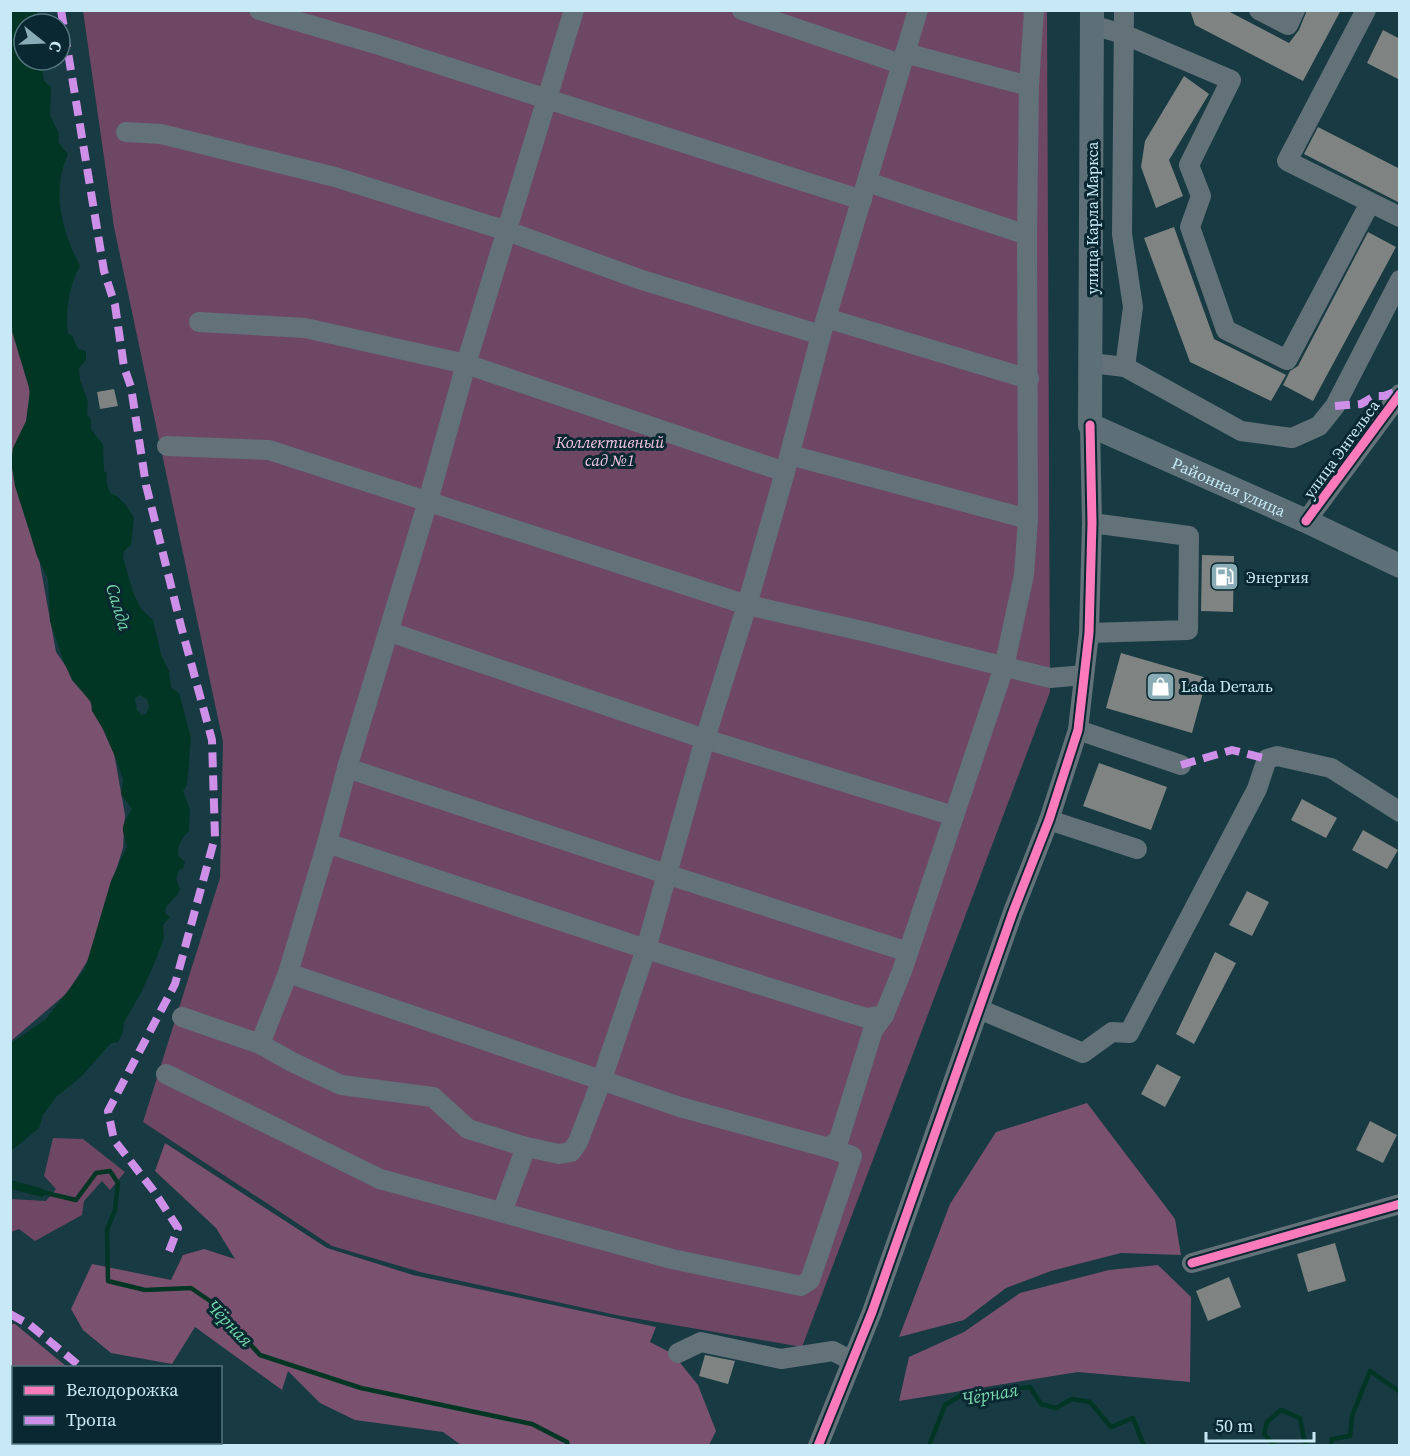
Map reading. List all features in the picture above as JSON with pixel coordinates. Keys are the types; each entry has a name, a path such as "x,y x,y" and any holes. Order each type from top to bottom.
{"main road":[{"name":"улица Карла Маркса","path":"1090,425 1092,18"},
{"name":"Районная улица","path":"1090,425 1306,521 1400,566"}],"street":[{"path":"258,10 379,45 547,99 865,191 1027,235"},
{"path":"260,1044 288,973 347,768 390,632 466,364 574,10"},
{"path":"742,10 903,58 1029,86"},
{"path":"182,1017 260,1044 341,1085 433,1097 468,1129 526,1147 559,1154 571,1152 578,1142 602,1079 646,949 705,739 788,463 823,327 918,10"},
{"path":"829,1148 839,1139 873,1030 884,1015 908,952 1004,667 1024,575 1029,519 1027,235 1029,86 1034,10"},
{"path":"1124,10 1122,234 1133,307 1125,367"},
{"path":"1259,10 1288,25 1295,10"},
{"path":"1366,10 1287,161 1400,217"},
{"path":"1092,18 1123,34 1231,80 1189,165 1202,195 1190,226 1226,330 1287,360 1370,203"},
{"path":"126,132 161,134 335,177 507,231 639,279 1029,379"},
{"path":"1091,363 1125,367 1241,431 1292,438 1319,426 1335,406 1400,280"},
{"path":"199,322 305,328 466,364 788,463 1029,519"},
{"name":"улица Энгельса","path":"1306,521 1400,394"},
{"path":"818,1446 872,1312 1013,912 1049,820 1078,730 1089,633 1092,523 1090,425"},
{"path":"167,446 269,450 747,605 867,632 1050,678 1084,675"},
{"path":"1089,633 1188,630 1189,536 1092,523"},
{"path":"390,632 705,739 954,816"},
{"path":"1078,730 1181,765"},
{"path":"979,1009 1083,1053 1112,1032 1128,1033 1257,789 1267,759 1277,756 1331,768 1400,812"},
{"path":"347,768 908,952"},
{"path":"1049,820 1137,849"},
{"path":"327,843 646,949 866,1018 884,1015"},
{"path":"166,1074 380,1179 672,1259 801,1286 810,1280 852,1156 680,1107 288,973"},
{"path":"502,1212 526,1147"},
{"path":"1192,1263 1400,1204"},
{"path":"678,1353 701,1342 781,1359 833,1351 852,1360"}],"green space":[{"name":"Коллективный сад №1","path":"83,11 1047,11 1050,692 802,1347 616,1315 420,1272 332,1246 143,1122 220,878 223,742 114,227"},
{"path":"53,1138 83,1139 125,1172 110,1190 102,1181 84,1201 82,1215 35,1241 19,1229 11,1232 11,1199 46,1201 56,1189 44,1176"}],"shaded area":[{"path":"10,304 29,383 39,559 56,652 90,701 114,753 125,815 123,848 88,960 67,993 11,1041"},
{"path":"1087,1103 1175,1219 1181,1255 1121,1253 1051,1271 1006,1288 964,1320 899,1337 950,1204 996,1132"},
{"path":"165,1143 327,1248 413,1275 656,1327 650,1342 673,1354 698,1385 716,1431 709,1445 461,1445 443,1432 355,1420 320,1403 288,1371 282,1390 195,1327 172,1364 111,1353 83,1330 71,1309 92,1264 171,1280 183,1255 204,1249 235,1259 216,1228 155,1171"},
{"path":"1158,1265 1191,1297 1190,1382 1078,1372 899,1401 909,1357 964,1332 1020,1293 1109,1270"},
{"path":"10,1324 15,1324 66,1366 12,1366 12,1444 161,1445 11,1445"}],"water":[{"name":"Салда","path":"11,11 37,11 12,12 12,72 43,72 44,81 51,87 50,116 59,133 58,142 68,154 60,183 61,212 68,240 80,266 69,299 68,334 72,335 78,349 86,351 86,360 79,368 80,380 88,402 87,414 91,420 91,429 103,445 104,471 107,473 106,480 110,493 126,505 134,518 131,545 124,551 123,558 134,595 142,610 153,620 161,655 169,671 171,688 179,693 191,738 187,785 183,791 190,809 189,831 180,842 178,851 178,855 185,862 176,879 180,889 166,907 165,913 170,917 163,925 164,938 141,993 124,1022 123,1032 118,1042 111,1043 81,1077 56,1097 43,1115 39,1128 11,1151 11,1043 45,1020 85,969 111,881 127,846 123,827 132,809 121,794 123,780 103,729 92,711 91,702 72,680 63,660 50,621 48,579 37,556 15,486 11,462 13,448 26,421 30,391 11,328","holes":["139,695 147,699 149,707 146,714 142,715 137,710 135,699"]},
{"path":"11,1180 44,1189 45,1194 42,1197 11,1189"}],"building":[{"path":"1190,10 1226,10 1289,43 1299,30 1307,10 1341,10 1303,81 1195,25"},
{"path":"1383,30 1400,39 1400,80 1367,63"},
{"path":"1184,76 1209,94 1169,160 1183,196 1156,208 1141,167 1145,141"},
{"path":"1318,127 1400,169 1400,203 1304,154"},
{"path":"1174,227 1214,339 1286,375 1271,401 1190,362 1144,238"},
{"path":"1368,232 1396,247 1313,401 1283,385 1290,371 1298,366"},
{"path":"114,389 118,406 100,409 97,392"},
{"path":"1202,555 1234,556 1233,612 1201,611"},
{"path":"1121,653 1207,678 1192,733 1106,708"},
{"path":"1099,763 1167,787 1151,830 1083,806"},
{"path":"1302,799 1337,818 1326,838 1291,820"},
{"path":"1363,830 1398,850 1387,869 1352,850"},
{"path":"1247,891 1269,902 1252,936 1229,925"},
{"path":"1215,952 1236,963 1194,1044 1176,1034"},
{"path":"1157,1064 1181,1077 1165,1107 1141,1094"},
{"path":"1370,1121 1397,1135 1383,1163 1356,1150"},
{"path":"1335,1243 1346,1281 1308,1292 1297,1254"},
{"path":"1229,1277 1241,1307 1208,1321 1196,1291"},
{"path":"705,1355 735,1361 728,1384 699,1376"}],"waterway":[{"name":"Чёрная","path":"42,1192 76,1200 96,1173 110,1171 118,1183 115,1210 107,1230 108,1281 145,1290 191,1288 213,1303 260,1355 361,1388 532,1424 567,1442 568,1446"},
{"name":"Чёрная","path":"1331,1446 1332,1439 1350,1436 1352,1416 1370,1371 1400,1392"},
{"name":"Чёрная","path":"929,1446 945,1405 960,1396 1030,1387 1041,1404 1056,1408 1072,1399 1090,1402 1111,1427 1133,1418 1144,1446"},
{"name":"Чёрная","path":"1275,1446 1264,1434 1267,1422 1281,1410 1300,1418 1307,1446"}],"marked path":[{"path":"61,10 104,271 115,305 124,367 131,387 146,485 212,740 215,837 175,984 108,1111 114,1140 153,1190 178,1228 168,1254"},
{"path":"1335,406 1361,404 1375,396 1384,396 1400,390"},
{"path":"1181,765 1232,750 1267,759"},
{"path":"10,1314 30,1325 80,1366"}],"cycle path":[{"path":"1306,521 1400,394"},
{"path":"818,1446 872,1312 1013,912 1049,820 1078,730 1089,633 1092,523 1090,425"},
{"path":"1192,1263 1400,1204"}],"place":[{"name":"Энергия","path":"1225,577"},
{"name":"Lada Dеталь","path":"1160,686"}]}
